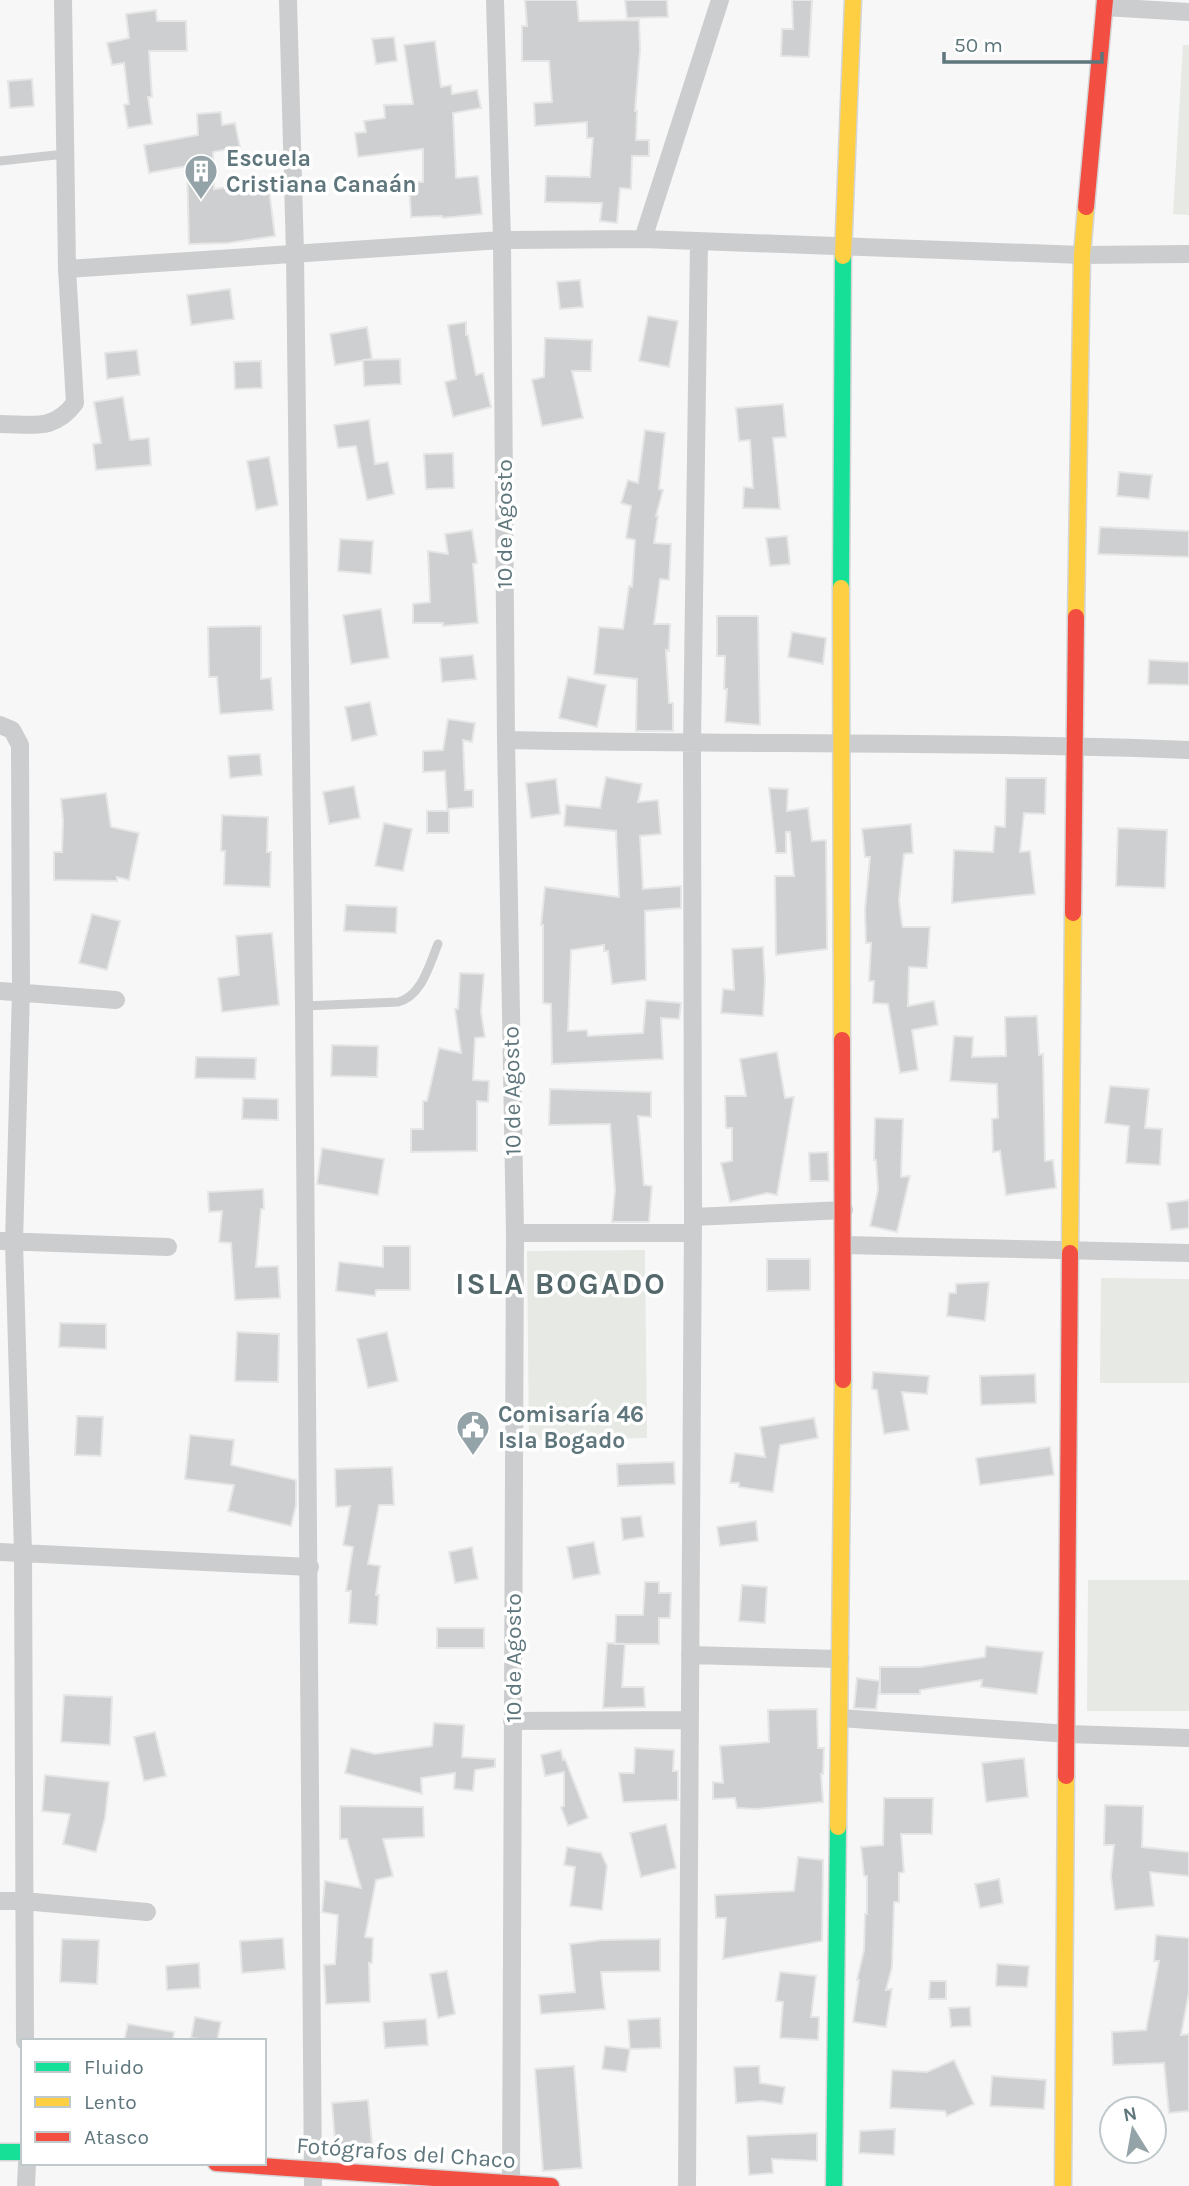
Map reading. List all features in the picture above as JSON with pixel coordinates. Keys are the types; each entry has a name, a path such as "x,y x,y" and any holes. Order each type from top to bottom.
{"street":[{"path":"0,424 49,424 65,417 75,404 67,270 63,0"},
{"path":"288,0 295,253 304,1006 313,2178"},
{"name":"10 de Agosto","path":"495,0 502,240 506,740 515,1233 511,2184"},
{"path":"643,239 720,0"},
{"path":"834,2186 844,1245 840,744 843,247 853,0"},
{"path":"1063,2186 1074,745 1082,255 1104,4 1189,12"},
{"path":"67,270 502,240 643,239 1082,255 1189,254"},
{"path":"687,2186 693,1225 692,744 699,241"},
{"path":"0,725 12,730 20,745 21,991 7,1242 23,1553 25,2039"},
{"path":"506,740 692,744 1074,745 1189,750"},
{"path":"0,991 116,1000"},
{"path":"515,1233 693,1225 844,1210"},
{"path":"7,1242 168,1247"},
{"path":"844,1245 1189,1253"},
{"path":"0,1552 310,1567"},
{"path":"690,1655 840,1659"},
{"path":"840,1718 1068,1734 1189,1738"},
{"path":"512,1721 689,1720"},
{"path":"0,1901 23,1900 147,1913"},
{"path":"0,2152 21,2152"},
{"path":"26,2186 27,2165"},
{"name":"Fotógrafos del Chaco","path":"229,2165 313,2178 551,2186"}],"lane":[{"path":"0,161 65,154"},
{"path":"304,1006 409,1000 416,993 438,944"}],"shaded area":[{"path":"1183,45 1189,45 1189,215 1173,214"},
{"path":"645,1250 647,1438 529,1440 527,1251"},
{"path":"1101,1278 1189,1279 1189,1383 1100,1383"},
{"path":"1088,1580 1189,1580 1189,1711 1087,1711"}],"building":[{"path":"525,0 577,0 579,21 639,20 636,140 649,140 649,156 632,156 631,189 620,188 617,223 600,221 602,203 545,202 546,176 590,177 593,138 587,138 587,122 535,126 534,103 552,102 549,61 522,61 522,26 527,26"},
{"path":"625,0 667,0 668,17 627,18"},
{"path":"792,0 812,0 809,57 781,56 782,29 793,29"},
{"path":"156,10 157,21 186,21 187,51 149,51 152,97 148,97 152,124 128,128 124,105 129,104 124,63 112,65 107,43 129,38 126,14"},
{"path":"394,37 397,61 376,64 372,39"},
{"path":"435,41 441,87 451,85 452,94 477,90 481,108 453,113 456,178 478,176 482,214 443,218 411,217 409,182 423,182 423,149 358,157 355,133 366,132 364,121 385,118 384,105 413,104 404,45"},
{"path":"32,79 34,106 10,108 8,81"},
{"path":"221,112 222,125 235,123 240,147 213,152 214,189 268,182 275,236 228,243 189,244 187,166 149,173 144,145 198,135 197,114"},
{"path":"580,280 583,307 560,309 557,282"},
{"path":"230,289 234,319 191,325 187,295"},
{"path":"648,316 678,321 669,367 639,361"},
{"path":"466,322 466,335 476,375 483,373 491,407 453,417 445,382 456,379 448,325"},
{"path":"367,327 372,359 335,365 330,334"},
{"path":"545,338 592,340 591,371 572,371 583,418 542,426 532,380 544,377"},
{"path":"137,350 140,375 107,379 105,353"},
{"path":"400,359 401,384 364,386 363,360"},
{"path":"261,361 262,388 235,389 234,362"},
{"path":"123,397 130,440 149,438 151,465 96,470 93,444 101,443 94,402"},
{"path":"783,404 786,437 773,438 780,509 743,508 744,487 753,488 750,440 739,441 736,408"},
{"path":"369,420 375,464 388,462 394,494 367,500 356,446 338,448 334,425"},
{"path":"645,430 665,433 659,489 663,490 656,516 654,543 671,544 669,580 660,579 654,624 670,624 669,651 666,650 669,703 673,703 673,731 636,731 637,679 594,674 599,627 623,629 629,586 632,587 635,540 626,538 631,506 621,503 628,480 638,483"},
{"path":"453,453 454,488 426,489 424,454"},
{"path":"269,457 278,505 256,510 247,461"},
{"path":"1119,472 1152,475 1149,499 1117,496"},
{"path":"1100,527 1189,531 1189,557 1098,554"},
{"path":"472,530 477,563 473,564 478,623 443,626 443,623 413,623 413,604 430,602 428,551 448,554 445,534"},
{"path":"787,536 790,564 770,566 766,538"},
{"path":"340,539 373,541 371,574 338,571"},
{"path":"381,609 389,658 351,664 343,615"},
{"path":"717,616 758,616 760,725 725,722 725,656 717,656"},
{"path":"261,626 261,679 271,678 273,710 220,714 217,677 209,677 208,627"},
{"path":"792,632 826,638 823,664 788,657"},
{"path":"473,655 476,679 442,682 440,658"},
{"path":"1149,660 1189,662 1189,685 1148,684"},
{"path":"568,677 606,685 597,727 559,718"},
{"path":"370,702 377,735 352,741 345,707"},
{"path":"448,719 475,723 472,742 463,740 465,790 473,790 473,807 447,809 445,771 423,772 423,751 443,750"},
{"path":"260,754 262,775 230,778 228,756"},
{"path":"606,777 642,784 638,802 658,800 661,834 640,836 643,889 681,886 681,908 645,911 646,980 612,984 608,951 604,951 604,945 571,950 568,1031 587,1030 588,1036 643,1033 646,1000 681,1003 679,1019 661,1018 663,1059 552,1064 551,1004 543,1003 541,925 545,887 619,897 616,831 564,826 566,805 600,808"},
{"path":"1006,778 1046,778 1045,814 1024,813 1020,852 1030,851 1035,894 952,903 954,850 993,852 995,826 1005,827"},
{"path":"556,779 560,814 531,818 526,783"},
{"path":"354,786 360,818 329,824 323,792"},
{"path":"769,788 788,789 787,811 808,808 812,841 826,840 827,949 776,955 775,876 794,876 790,832 786,832 786,853 776,853"},
{"path":"106,793 111,827 139,833 129,880 117,877 117,881 54,880 54,852 62,852 61,799"},
{"path":"427,811 449,811 449,833 427,833"},
{"path":"222,815 268,817 270,887 224,885"},
{"path":"384,823 412,829 403,871 375,866"},
{"path":"911,824 913,853 904,854 899,901 902,924 903,927 930,927 927,968 909,967 908,1006 934,1001 938,1025 912,1030 918,1070 900,1073 888,1004 873,1003 874,981 869,981 871,943 866,943 865,910 870,857 865,857 862,829"},
{"path":"1118,828 1167,830 1165,888 1116,886"},
{"path":"346,905 397,907 396,933 344,931"},
{"path":"92,914 120,921 107,970 79,963"},
{"path":"272,933 279,1005 222,1012 218,978 239,975 236,936"},
{"path":"763,947 763,1016 721,1013 723,989 734,990 732,949"},
{"path":"460,973 484,974 481,1012 485,1037 475,1038 473,1080 489,1081 488,1102 477,1101 477,1151 411,1152 411,1129 423,1129 423,1101 427,1101 439,1048 461,1053 455,1009 458,1009"},
{"path":"1037,1016 1039,1055 1043,1054 1045,1161 1053,1160 1056,1188 1006,1195 1000,1151 993,1152 992,1119 998,1118 997,1084 950,1081 954,1036 973,1037 972,1057 1006,1056 1005,1017"},
{"path":"332,1045 378,1046 377,1077 331,1076"},
{"path":"777,1052 785,1098 794,1097 777,1195 767,1193 730,1202 721,1163 732,1161 732,1128 726,1128 725,1096 746,1096 740,1059"},
{"path":"196,1057 256,1058 255,1079 195,1078"},
{"path":"1110,1086 1149,1089 1145,1128 1162,1129 1160,1165 1126,1163 1129,1126 1105,1123"},
{"path":"550,1089 651,1092 651,1117 638,1116 644,1185 652,1186 649,1222 612,1222 615,1190 610,1124 549,1125"},
{"path":"243,1098 278,1099 278,1120 242,1119"},
{"path":"875,1118 903,1119 901,1177 910,1176 897,1232 870,1226 878,1190 874,1160"},
{"path":"322,1148 384,1159 378,1195 317,1184"},
{"path":"828,1152 829,1181 810,1181 809,1153"},
{"path":"263,1189 264,1209 261,1209 256,1267 278,1266 280,1298 235,1300 231,1243 219,1242 222,1211 209,1212 208,1192"},
{"path":"1189,1200 1189,1228 1171,1230 1167,1203"},
{"path":"383,1246 410,1246 410,1290 376,1290 375,1296 336,1291 339,1262 383,1267"},
{"path":"767,1259 810,1259 810,1290 767,1291"},
{"path":"989,1282 985,1321 947,1316 949,1293 956,1293 956,1284"},
{"path":"60,1323 106,1324 106,1349 59,1347"},
{"path":"237,1332 279,1334 278,1382 235,1381"},
{"path":"387,1332 398,1381 368,1388 357,1339"},
{"path":"873,1372 929,1376 927,1394 902,1392 909,1430 884,1434 877,1390 872,1389"},
{"path":"1035,1374 1036,1403 981,1405 980,1376"},
{"path":"77,1416 103,1417 101,1456 75,1455"},
{"path":"814,1418 818,1438 780,1445 773,1492 730,1483 735,1453 765,1457 760,1427"},
{"path":"190,1435 234,1440 231,1465 296,1480 296,1505 291,1526 228,1511 234,1485 185,1479"},
{"path":"1050,1447 1054,1475 980,1485 976,1458"},
{"path":"674,1462 675,1484 618,1486 617,1464"},
{"path":"392,1467 394,1505 379,1505 368,1564 380,1566 376,1595 379,1595 377,1625 349,1623 351,1591 346,1591 353,1547 343,1545 350,1506 336,1507 335,1469"},
{"path":"641,1516 644,1537 623,1540 621,1518"},
{"path":"756,1521 758,1541 720,1546 717,1527"},
{"path":"594,1542 600,1574 573,1579 567,1547"},
{"path":"472,1547 478,1579 455,1583 449,1552"},
{"path":"645,1582 659,1582 659,1593 671,1593 670,1618 659,1618 659,1644 615,1644 616,1615 643,1615"},
{"path":"742,1585 767,1587 765,1623 739,1621"},
{"path":"437,1628 484,1628 484,1648 437,1648"},
{"path":"607,1643 625,1644 622,1687 644,1687 645,1707 603,1708"},
{"path":"986,1646 1043,1652 1037,1694 981,1687 982,1680 920,1690 920,1694 880,1694 880,1667 920,1667 985,1657"},
{"path":"857,1678 880,1681 876,1709 854,1708"},
{"path":"64,1695 112,1697 110,1745 61,1742"},
{"path":"817,1709 818,1748 824,1748 821,1774 823,1802 757,1809 737,1808 735,1798 713,1799 713,1782 723,1783 720,1746 769,1742 768,1710"},
{"path":"434,1723 464,1725 462,1757 495,1759 495,1767 475,1770 473,1791 454,1789 455,1773 421,1778 422,1794 345,1773 351,1748 375,1754 432,1746"},
{"path":"155,1732 166,1776 144,1781 134,1737"},
{"path":"635,1748 674,1750 673,1771 678,1771 678,1800 623,1802 619,1773 634,1773"},
{"path":"561,1750 588,1818 568,1826 561,1807 564,1806 564,1772 545,1776 541,1755"},
{"path":"1024,1758 1028,1797 986,1802 982,1763"},
{"path":"45,1775 109,1782 105,1818 96,1852 63,1844 70,1814 42,1811"},
{"path":"884,1798 933,1798 932,1834 901,1834 904,1872 899,1873 899,1902 894,1902 892,1967 886,1990 892,1989 886,2027 853,2022 867,1914 867,1876 864,1876 861,1847 883,1845"},
{"path":"1105,1805 1143,1806 1142,1847 1189,1852 1189,1876 1150,1872 1154,1906 1115,1910 1111,1876 1114,1845 1104,1845"},
{"path":"340,1806 423,1807 424,1837 383,1839 393,1876 376,1880 365,1937 373,1938 372,1963 369,1963 370,2002 326,2004 324,1965 335,1964 338,1915 322,1912 325,1881 361,1888 347,1839 340,1839"},
{"path":"666,1824 676,1868 641,1877 630,1833"},
{"path":"567,1847 601,1853 607,1866 602,1910 570,1906 575,1867 564,1865"},
{"path":"798,1857 823,1860 822,1941 723,1959 726,1918 716,1918 715,1895 794,1891"},
{"path":"999,1879 1003,1903 980,1908 975,1884"},
{"path":"1156,1935 1189,1938 1189,1992 1181,2035 1189,2034 1189,2111 1169,2113 1164,2063 1113,2065 1112,2032 1146,2030 1159,1961 1154,1961"},
{"path":"283,1938 285,1969 242,1973 240,1941"},
{"path":"62,1939 99,1940 97,1984 60,1982"},
{"path":"660,1939 660,1971 601,1972 605,2009 541,2014 539,1995 575,1992 570,1944 601,1940"},
{"path":"199,1963 200,1988 167,1990 166,1966"},
{"path":"997,1964 1029,1966 1027,1987 996,1986"},
{"path":"447,1971 455,2014 438,2018 430,1974"},
{"path":"780,1972 816,1976 811,2017 819,2017 818,2040 780,2038 783,2002 776,2001"},
{"path":"930,1981 946,1981 946,1999 929,1999"},
{"path":"970,2007 971,2026 951,2027 949,2008"},
{"path":"195,2017 221,2022 217,2039 191,2038"},
{"path":"660,2018 661,2048 630,2049 628,2020"},
{"path":"426,2019 428,2045 385,2048 383,2022"},
{"path":"128,2024 174,2032 173,2039 124,2039"},
{"path":"605,2046 630,2049 626,2072 602,2069"},
{"path":"954,2060 974,2104 947,2116 945,2111 890,2108 892,2070 927,2072"},
{"path":"574,2066 582,2168 543,2171 535,2069"},
{"path":"759,2066 760,2083 785,2087 782,2104 762,2101 736,2103 734,2067"},
{"path":"992,2076 1046,2080 1044,2109 990,2106"},
{"path":"368,2100 373,2153 336,2155 332,2103"},
{"path":"895,2129 894,2155 859,2153 860,2131"},
{"path":"817,2133 817,2161 772,2159 773,2173 749,2175 747,2136"}],"traffic: fast":[{"path":"841,588 843,256"},
{"path":"834,2186 838,1827"},
{"path":"0,2152 21,2152"}],"traffic: slow":[{"path":"843,256 853,0"},
{"path":"1076,617 1082,255 1086,207"},
{"path":"841,588 842,1040"},
{"path":"1070,1253 1073,913"},
{"path":"838,1827 843,1380"},
{"path":"1063,2186 1066,1776"}],"traffic: jam":[{"path":"1086,207 1105,0"},
{"path":"1073,913 1076,617"},
{"path":"842,1040 843,1380"},
{"path":"1066,1776 1070,1253"},
{"path":"245,2165 551,2186"}],"place":[{"name":"Escuela Cristiana Canaán","path":"201,201"},
{"name":"Comisaría 46 Isla Bogado","path":"473,1457"}],"district":[{"name":"ISLA BOGADO","path":"561,1284"}]}
